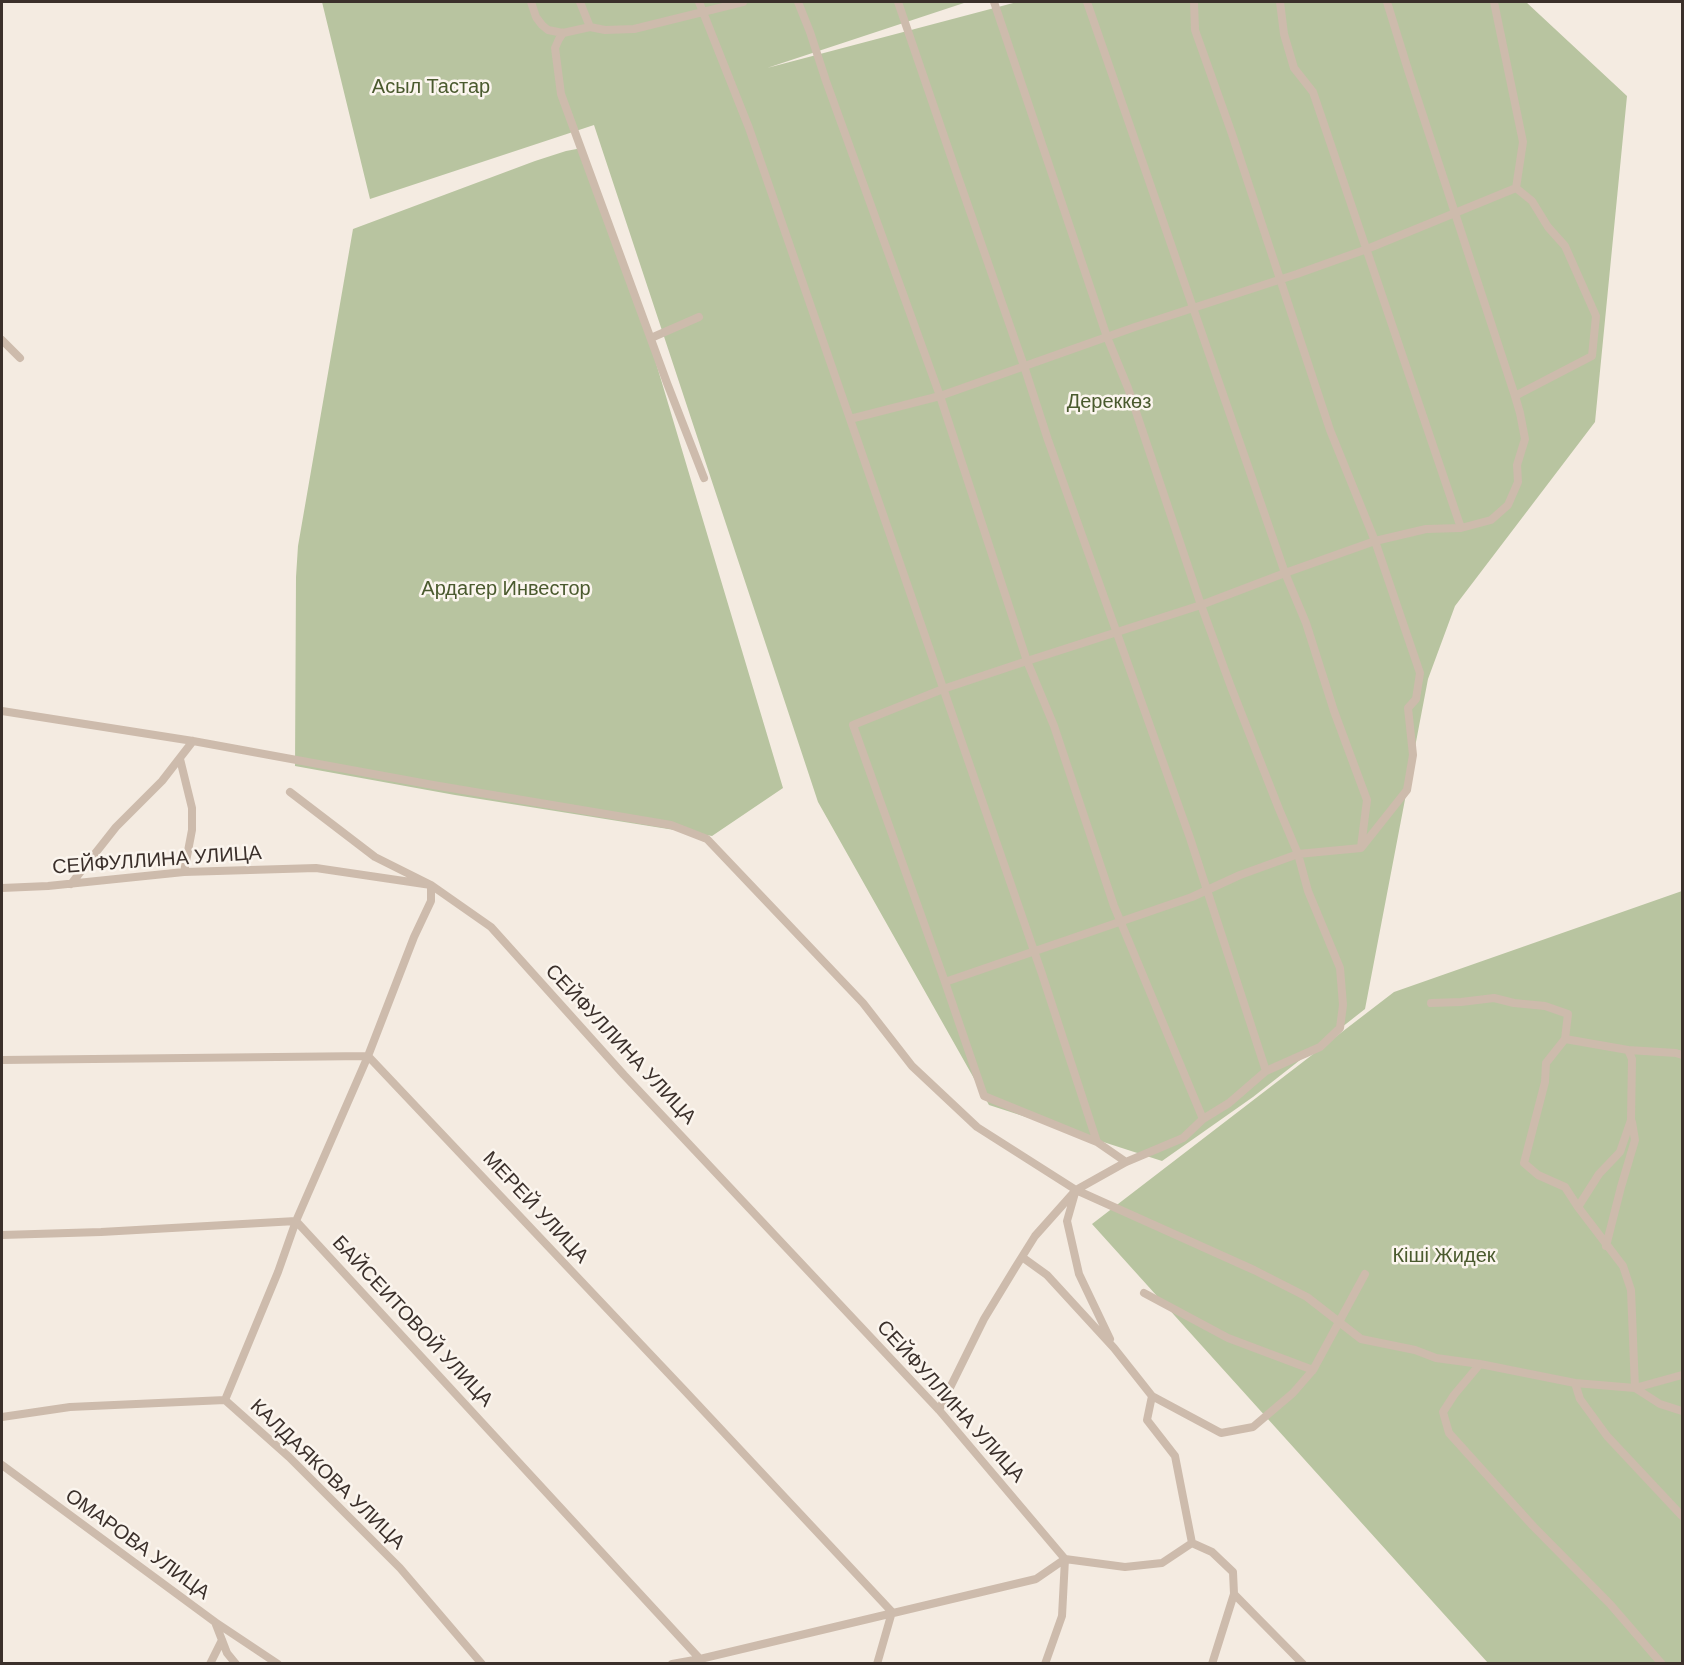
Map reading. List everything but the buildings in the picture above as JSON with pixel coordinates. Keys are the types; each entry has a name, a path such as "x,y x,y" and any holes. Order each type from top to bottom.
{"street":[{"path":"531,2 536,17 542,25 548,30 563,33 590,27 606,30 634,29 742,2"},
{"path":"580,2 590,27"},
{"path":"699,2 748,128 850,419 1034,952 1096,1142"},
{"path":"798,2 940,396 1027,661 1054,726 1120,922 1203,1119"},
{"path":"898,2 1115,632 1190,838 1266,1071"},
{"path":"939,1410 984,1319 1035,1236 1076,1190 1126,1162 1183,1138 1203,1119 1229,1102 1266,1071 1320,1047 1340,1028 1343,1005 1340,968 1308,891 1298,854 1235,698 1128,388 1107,337 994,2"},
{"path":"1087,2 1285,573 1306,623 1334,711 1367,800 1361,848"},
{"path":"945,982 1192,897 1240,875 1298,854 1361,848 1407,790 1413,755 1408,708 1416,699 1420,673 1376,541 1330,430 1232,134 1195,30 1194,2"},
{"path":"1280,2 1284,34 1294,68 1313,92 1461,528"},
{"path":"1126,1162 1096,1142 984,1096 853,725 944,689 1202,605 1376,541 1426,529 1461,528 1491,520 1509,505 1518,482 1517,465 1525,439 1520,413 1408,73 1387,2"},
{"path":"1494,2 1523,142 1516,188"},
{"path":"563,33 555,48 561,94 704,478"},
{"path":"850,419 940,396 1367,249 1516,188"},
{"path":"1515,396 1592,356 1596,316 1565,246 1548,227 1532,201 1516,188"},
{"path":"651,338 699,317"},
{"path":"2,340 20,358"},
{"path":"2,711 194,741 433,785 671,825 707,839 863,1003 912,1066 977,1127 1076,1190 1254,1270 1307,1297 1361,1339 1415,1350 1436,1358 1480,1364 1575,1383 1635,1388 1683,1376"},
{"path":"71,884 116,827 162,782 194,741"},
{"path":"180,759 192,808 192,830 184,872"},
{"path":"225,1400 278,1272 296,1221 368,1056 414,937 431,901 431,885 375,856 290,792"},
{"name":"СЕЙФУЛЛИНА УЛИЦА","path":"2,888 71,884 184,872 316,868 431,885 491,927 624,1075 939,1410 1065,1559"},
{"path":"1431,1003 1494,998 1514,1003 1545,1006 1568,1014 1565,1039 1546,1063 1545,1082 1524,1163 1538,1175 1565,1187 1606,1246 1623,1266 1631,1290 1635,1388"},
{"path":"1565,1039 1628,1050 1683,1055"},
{"path":"1606,1246 1635,1140 1631,1120 1632,1059 1628,1050"},
{"path":"2,1060 368,1056"},
{"name":"МЕРЕЙ УЛИЦА","path":"368,1056 892,1612"},
{"path":"1578,1207 1599,1174 1620,1152 1631,1120"},
{"path":"1076,1190 1067,1221 1072,1243 1080,1274 1114,1348"},
{"path":"2,1235 296,1221"},
{"name":"БАЙСЕИТОВОЙ УЛИЦА","path":"296,1221 699,1661"},
{"path":"1022,1257 1047,1275 1114,1348 1152,1396 1221,1433 1253,1427 1293,1393 1313,1370 1365,1274"},
{"path":"1144,1293 1228,1338 1313,1370"},
{"path":"1480,1364 1443,1412 1449,1433 1533,1526 1610,1604 1662,1664"},
{"path":"1575,1383 1580,1399 1607,1436 1683,1516"},
{"path":"1635,1388 1660,1404 1683,1412"},
{"path":"1152,1396 1147,1420 1175,1456 1192,1543"},
{"name":"КАЛДАЯКОВА УЛИЦА","path":"2,1417 70,1407 225,1400 289,1457 400,1568 482,1664"},
{"name":"ОМАРОВА УЛИЦА","path":"2,1465 215,1622 227,1653 236,1664"},
{"path":"672,1664 699,1661 892,1612 1036,1579 1065,1559 1125,1567 1162,1563 1192,1543"},
{"path":"1192,1543 1212,1552 1233,1572 1234,1594 1212,1664"},
{"path":"1045,1664 1062,1616 1065,1559"},
{"path":"1234,1594 1303,1664"},
{"path":"877,1664 892,1612"},
{"path":"215,1622 278,1664"},
{"path":"210,1664 222,1640"}],"green space":[{"name":"Дереккөз","path":"322,2 967,2 767,68 1017,2 1526,2 1627,96 1595,422 1455,606 1428,679 1365,1009 1253,1097 1162,1161 989,1105 818,802 594,125 370,199"},
{"name":"Ардагер Инвестор","path":"582,148 639,306 783,788 712,836 455,795 295,766 298,546 353,229 535,161"},
{"name":"Кіші Жидек","path":"1682,891 1682,1663 1488,1663 1092,1224 1394,992"}],"park label":[{"name":"Асыл Тастар","path":"431,88"}]}
